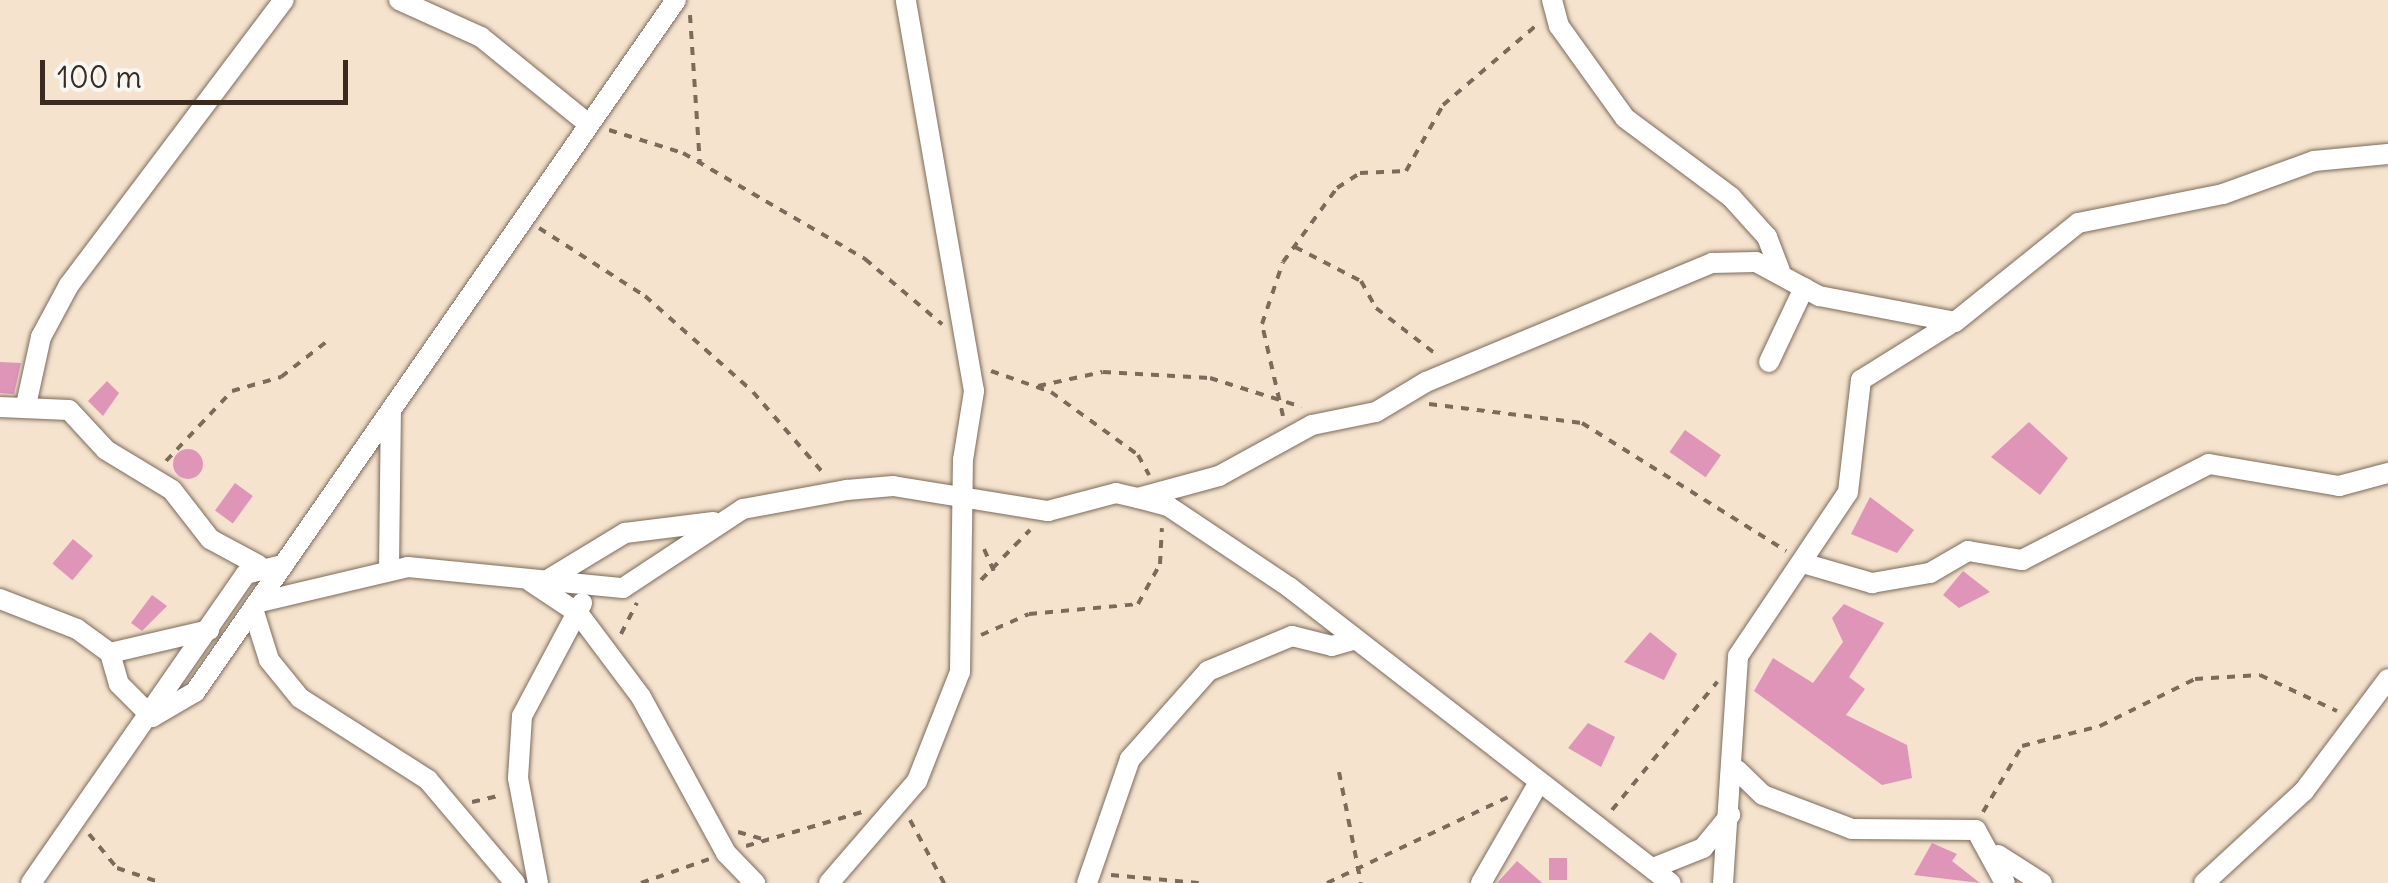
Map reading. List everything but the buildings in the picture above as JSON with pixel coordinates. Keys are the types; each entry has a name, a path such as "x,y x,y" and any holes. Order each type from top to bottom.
{"street":[{"path":"26,404 41,338 68,286 284,0"},
{"path":"399,0 480,37 586,122"},
{"path":"152,717 184,704 257,607 282,564 522,210 676,0"},
{"path":"830,883 902,802 946,726 962,650 965,498 975,404 906,0"},
{"path":"1552,5 1625,118 1731,197 1767,237 1780,271"},
{"path":"1723,883 1737,770 1735,666 1806,564 1848,492 1861,380 1955,322 2078,223 2223,194 2314,161 2387,157"},
{"path":"550,580 624,533 718,521 847,490 965,498 1060,510 1116,493 1144,495 1220,476 1328,419 1376,412 1446,374 1712,262 1780,271 1804,288 1955,322"},
{"path":"1768,362 1804,288"},
{"path":"0,407 26,404 68,410 106,450 150,474 210,539 258,565 282,564"},
{"path":"389,568 391,408"},
{"path":"1806,564 1872,583 1930,573 1968,551 2022,560 2209,464 2338,486 2388,473"},
{"path":"1144,495 1168,506 1353,640 1670,883"},
{"path":"257,607 306,598 389,568 516,573 586,588 622,588 652,573 718,521"},
{"path":"31,883 258,565"},
{"path":"516,573 578,613 599,649 641,697 726,853 754,883"},
{"path":"538,883 518,778 528,697 578,613 586,588"},
{"path":"0,599 78,629 110,653 119,684 152,717"},
{"path":"257,607 269,660 318,717 415,772 460,809 515,883"},
{"path":"110,653 209,630"},
{"path":"1086,883 1098,861 1130,759 1208,671 1292,636 1332,646 1353,640"},
{"path":"226,649 269,660"},
{"path":"2204,883 2304,791 2352,720 2388,679"},
{"path":"1737,770 1763,795 1852,828 1976,830 1998,856 2042,883"},
{"path":"1481,883 1539,785"},
{"path":"1652,868 1703,848 1732,812 1763,795"},
{"path":"1998,856 2006,883"}],"path":[{"path":"689,0 700,167"},
{"path":"1285,440 1281,397 1263,306 1295,247 1348,179 1406,172 1443,105 1552,5"},
{"path":"586,122 672,146 700,167 864,258 934,313 967,356 1038,386 1138,455 1144,495"},
{"path":"522,210 568,253 646,296 847,490"},
{"path":"1295,247 1361,281 1384,314 1435,350 1446,374 1453,406"},
{"path":"150,474 232,391 293,370 330,338"},
{"path":"1038,386 1118,372 1210,378 1281,397 1328,419"},
{"path":"1420,403 1582,423 1806,564"},
{"path":"962,650 1029,614 1138,604 1160,564 1168,506"},
{"path":"965,592 1060,510"},
{"path":"599,649 621,634 652,573"},
{"path":"1596,828 1735,666"},
{"path":"1976,830 2022,746 2100,726 2194,678 2260,675 2352,720"},
{"path":"1338,772 1361,864 1361,883"},
{"path":"460,809 502,796 518,778"},
{"path":"1327,883 1539,785"},
{"path":"902,802 944,883"},
{"path":"641,883 869,809"},
{"path":"82,815 104,858 162,883"},
{"path":"1098,861 1128,883 1199,883"}]}
